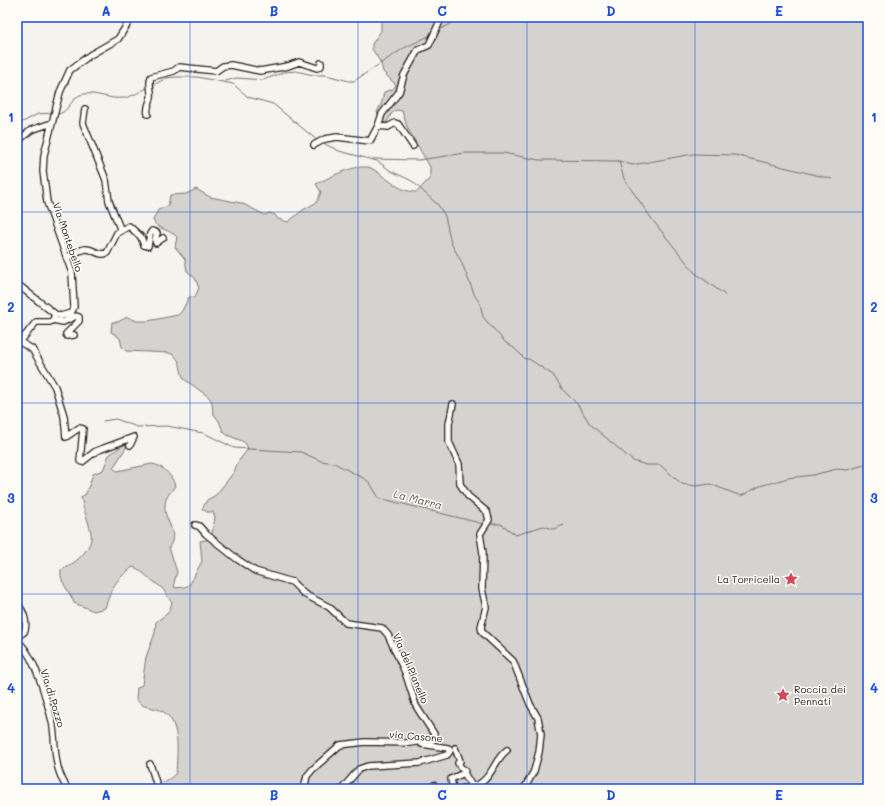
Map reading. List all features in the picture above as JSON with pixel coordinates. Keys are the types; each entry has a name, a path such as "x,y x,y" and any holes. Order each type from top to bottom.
{"street":[{"name":"Via Montebello","path":"54,317 71,313 74,307 72,273 50,214 43,171 44,155 55,110 64,82 70,70 90,55 118,39 132,17"},
{"path":"318,143 337,137 370,141 378,126 382,114 399,92 404,75 418,50 430,45 441,19 451,17"},
{"path":"148,114 150,79 153,76 174,71 178,67 216,71 223,66 231,65 260,71 288,66 296,62 317,68 321,66 321,63"},
{"path":"85,109 83,123 106,180 110,201 121,231"},
{"path":"17,142 31,130 53,120"},
{"path":"378,126 398,124 413,146"},
{"path":"67,258 87,248 100,254 107,253 114,238 121,231 130,226 148,246 152,231 157,233 155,240 156,243 163,238"},
{"path":"17,284 54,317 63,322 78,317 79,321 66,334 67,336 74,335"},
{"path":"54,317 50,322 36,322 18,341 32,349 55,387 64,416 66,437 79,428 83,429 80,461 82,462 96,452 134,437 130,445"},
{"path":"453,404 449,424 449,442 460,464 460,484 468,496 487,512 489,520 480,534 483,553 482,588 486,607 481,627 482,632 513,661 530,704 538,718 541,734 539,752 534,771 524,789"},
{"name":"Via del Pianello","path":"195,525 199,526 206,534 236,559 256,571 292,582 304,594 329,607 346,623 375,626 385,631 405,672 416,706 434,734 433,740 408,743"},
{"path":"17,637 26,629 26,624 19,606"},
{"name":"Via di Pozzo","path":"17,641 24,647 31,660 47,701 54,732 57,763 67,789"},
{"name":"via Casone","path":"304,789 307,776 340,745 365,742 408,743 448,748 450,751 447,754 420,763 368,766 359,770 342,789"},
{"path":"455,748 460,761 458,763 464,770 464,773 473,787"},
{"path":"461,789 473,787 484,781 499,756 507,750"},
{"path":"150,764 158,789"},
{"path":"453,789 451,779 464,773"}],"shaded area":[{"path":"384,17 868,17 868,789 145,789 151,785 167,780 176,773 177,738 172,721 160,710 144,706 136,699 137,688 142,685 146,657 155,633 156,622 168,613 172,603 163,589 138,569 133,567 115,584 105,608 94,611 74,603 63,583 61,570 72,564 82,555 91,539 91,533 81,497 86,494 93,474 103,470 109,455 129,443 113,468 117,471 152,464 160,466 172,478 175,486 167,497 165,502 165,510 173,536 169,547 177,572 174,583 175,588 185,587 190,584 202,561 200,541 211,539 215,517 213,512 207,512 202,509 207,500 216,495 234,472 238,462 248,449 246,444 242,441 227,435 223,431 219,421 213,413 212,402 209,397 184,379 180,364 176,357 169,353 126,351 122,347 120,338 111,332 112,322 118,322 127,317 137,321 148,321 178,315 182,311 189,297 195,297 199,288 195,278 187,271 185,259 175,247 177,237 171,232 157,226 153,220 158,210 168,206 170,195 186,194 196,189 210,197 241,203 265,215 270,213 275,215 278,219 288,222 303,210 317,202 321,192 316,184 351,169 358,167 371,168 398,187 404,190 417,192 430,178 430,167 407,127 402,111 397,110 392,113 387,122 381,122 377,112 382,102 384,92 393,89 396,85 383,72 381,63 372,49 372,44 381,31 381,21"}],"waterway":[{"path":"438,31 462,17"},
{"path":"225,81 237,78 263,80 285,72 296,71 354,81 404,48 431,35"},
{"path":"152,86 166,78 176,77 197,77 233,84 248,97 273,104 318,141"},
{"path":"57,114 64,111 79,95 93,94 123,98 149,87"},
{"path":"17,125 38,114 52,113"},
{"path":"323,143 339,151 377,161 391,171 412,181 438,205 445,216 451,243 461,261 475,296 480,303 483,317 506,343 514,348 525,359 529,359 553,375 563,390 578,405 590,424 633,461 646,465 660,465 682,484 696,486 710,484 741,496 760,486 788,478 813,475 837,469 847,470 868,464"},
{"path":"373,159 419,160 466,153 503,153 539,160 619,161 632,165 693,154 735,155 832,179"},
{"path":"619,161 624,179 654,222 695,273 725,295"},
{"path":"103,421 116,419 137,427 167,426 203,433"},
{"name":"La Marra","path":"206,434 234,448 301,452 321,461 334,463 365,479 370,483 379,498 484,524"},
{"name":"La Marra","path":"490,524 501,524 516,535 543,526 554,529 564,525"}],"place":[{"name":"La Torricella","path":"791,579"},
{"name":"Roccia dei Pennati","path":"783,695"}]}
